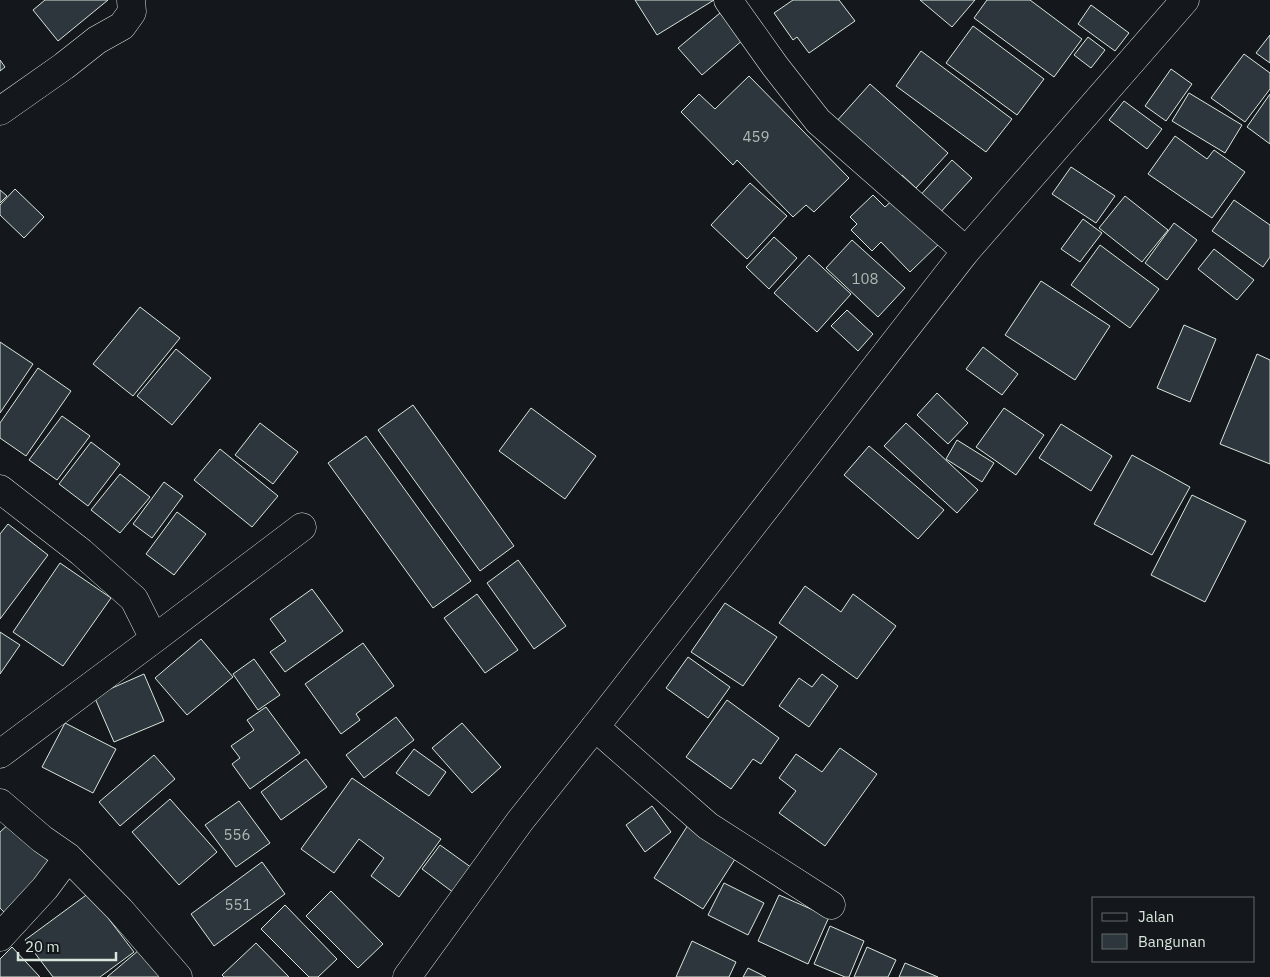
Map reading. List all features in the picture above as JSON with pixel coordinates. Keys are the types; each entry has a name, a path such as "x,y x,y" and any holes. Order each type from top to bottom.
{"street":[{"path":"0,111 97,40 122,26 132,12 131,0"},
{"path":"728,0 775,66 818,121 966,251"},
{"path":"407,977 520,821 966,251 1185,0"},
{"path":"0,489 81,552 134,599 154,638"},
{"path":"0,754 302,527"},
{"path":"595,727 708,826 831,906"},
{"path":"0,803 42,839 68,857 120,910 178,977"},
{"path":"0,937 45,888 68,857"}],"building":[{"path":"45,0 108,0 58,41 33,10"},
{"path":"635,0 714,0 657,35"},
{"path":"793,0 839,0 855,21 809,53 797,37 793,40 774,13"},
{"path":"920,0 975,0 952,27"},
{"path":"987,0 1030,0 1082,39 1054,77 974,18"},
{"path":"1091,5 1129,33 1115,51 1078,24"},
{"path":"720,13 744,39 702,75 678,48"},
{"path":"973,26 1044,79 1017,115 946,63"},
{"path":"1270,35 1270,63 1256,53"},
{"path":"1088,37 1105,50 1091,68 1074,55"},
{"path":"921,51 1012,119 986,152 896,86"},
{"path":"1244,54 1270,73 1270,89 1245,122 1211,98"},
{"path":"0,60 5,67 0,71"},
{"path":"1171,69 1192,84 1166,121 1145,106"},
{"path":"749,76 849,178 814,212 806,205 793,217 737,160 733,165 681,112 699,94 715,109"},
{"path":"870,84 948,153 916,188 902,175 898,179 835,123"},
{"path":"1189,93 1242,125 1225,153 1172,121"},
{"path":"1270,94 1270,144 1247,127"},
{"path":"1124,101 1162,129 1147,149 1109,120"},
{"path":"1175,136 1207,159 1214,150 1245,172 1212,218 1148,174"},
{"path":"952,160 972,178 937,216 917,199"},
{"path":"1071,167 1115,196 1096,223 1052,194"},
{"path":"750,183 787,216 747,259 711,225"},
{"path":"15,189 44,217 24,238 0,215 0,205"},
{"path":"0,190 7,196 0,203"},
{"path":"873,195 885,207 898,195 943,240 910,272 881,242 872,251 851,230 857,224 850,217"},
{"path":"1125,196 1168,230 1142,262 1099,228"},
{"path":"1234,200 1270,225 1270,257 1263,267 1212,231"},
{"path":"1083,219 1102,233 1080,262 1061,249"},
{"path":"1174,223 1197,240 1167,280 1145,263"},
{"path":"774,237 797,258 769,289 746,267"},
{"path":"852,240 905,288 878,317 826,268"},
{"path":"1100,245 1159,289 1130,328 1071,285"},
{"path":"1214,249 1254,280 1237,300 1198,269"},
{"path":"809,255 851,294 817,332 774,293"},
{"path":"1041,281 1110,326 1075,380 1005,335"},
{"path":"140,307 180,338 133,396 93,364"},
{"path":"847,310 873,334 858,351 831,326"},
{"path":"1184,325 1216,339 1190,402 1157,388"},
{"path":"0,342 33,364 0,413"},
{"path":"983,347 1018,374 1002,395 966,369"},
{"path":"176,349 211,378 172,425 137,396"},
{"path":"1257,354 1270,360 1270,464 1220,444"},
{"path":"38,368 71,391 26,456 0,438 0,423"},
{"path":"937,393 968,423 948,444 917,415"},
{"path":"413,405 514,546 480,571 378,430"},
{"path":"531,408 596,456 565,499 499,451"},
{"path":"1004,408 1044,435 1016,475 976,447"},
{"path":"62,416 90,436 57,480 29,460"},
{"path":"260,423 298,452 273,484 235,455"},
{"path":"906,423 978,490 957,513 884,446"},
{"path":"1061,424 1112,456 1091,491 1039,458"},
{"path":"366,436 471,581 433,608 328,463"},
{"path":"957,440 994,463 982,482 946,459"},
{"path":"91,442 120,464 88,506 59,484"},
{"path":"869,446 944,510 918,539 844,475"},
{"path":"220,449 278,496 252,527 194,480"},
{"path":"1132,455 1190,487 1152,555 1094,524"},
{"path":"120,474 150,497 120,533 91,510"},
{"path":"164,482 183,496 152,538 133,524"},
{"path":"1192,495 1246,521 1205,602 1151,575"},
{"path":"177,512 206,534 174,575 146,554"},
{"path":"8,524 48,555 0,619 0,534"},
{"path":"518,560 566,626 534,649 487,583"},
{"path":"60,563 111,598 63,666 13,632"},
{"path":"805,586 841,612 853,594 896,626 857,679 779,623"},
{"path":"312,589 343,631 285,672 270,652 286,641 270,619"},
{"path":"477,594 518,650 485,673 444,618"},
{"path":"725,603 777,637 743,686 691,652"},
{"path":"0,632 20,645 0,674"},
{"path":"201,639 233,677 187,715 155,678"},
{"path":"363,643 394,686 356,714 360,720 341,734 305,684"},
{"path":"688,657 730,687 708,718 666,688"},
{"path":"254,659 280,695 258,710 233,674"},
{"path":"144,674 164,721 114,742 94,696"},
{"path":"822,674 838,686 809,727 779,706 799,678 812,687"},
{"path":"727,700 779,738 761,764 753,759 731,789 686,757"},
{"path":"266,707 300,753 250,789 232,764 240,758 231,746 254,730 247,720"},
{"path":"396,717 414,740 364,778 346,755"},
{"path":"65,723 116,749 93,793 42,767"},
{"path":"462,723 501,767 472,793 432,748"},
{"path":"840,748 877,774 825,846 779,813 796,791 779,778 796,754 822,772"},
{"path":"414,749 446,772 429,796 396,773"},
{"path":"154,755 175,779 120,826 99,802"},
{"path":"306,759 327,787 281,820 261,792"},
{"path":"352,778 441,839 399,897 371,876 384,858 359,839 334,873 301,849"},
{"path":"170,799 217,852 179,885 132,832"},
{"path":"239,801 270,843 236,867 205,825"},
{"path":"652,806 671,832 645,852 626,825"},
{"path":"11,822 52,865 4,912 0,908 0,832"},
{"path":"688,825 737,856 703,909 654,878"},
{"path":"440,845 472,868 454,893 422,869"},
{"path":"262,862 285,894 214,946 191,914"},
{"path":"724,883 764,903 748,935 708,915"},
{"path":"331,891 383,944 358,968 306,916"},
{"path":"89,893 134,952 100,977 53,977 25,940"},
{"path":"779,895 829,917 808,964 758,941"},
{"path":"285,905 337,959 318,977 309,977 261,929"},
{"path":"830,926 864,941 849,977 814,964"},
{"path":"692,941 736,962 729,977 676,977"},
{"path":"256,943 289,977 224,977 222,975"},
{"path":"12,947 40,977 0,977 0,959"},
{"path":"867,947 896,960 888,977 854,977"},
{"path":"139,950 162,977 107,977"},
{"path":"905,963 938,977 899,977"},
{"path":"748,968 766,977 743,977"}]}
